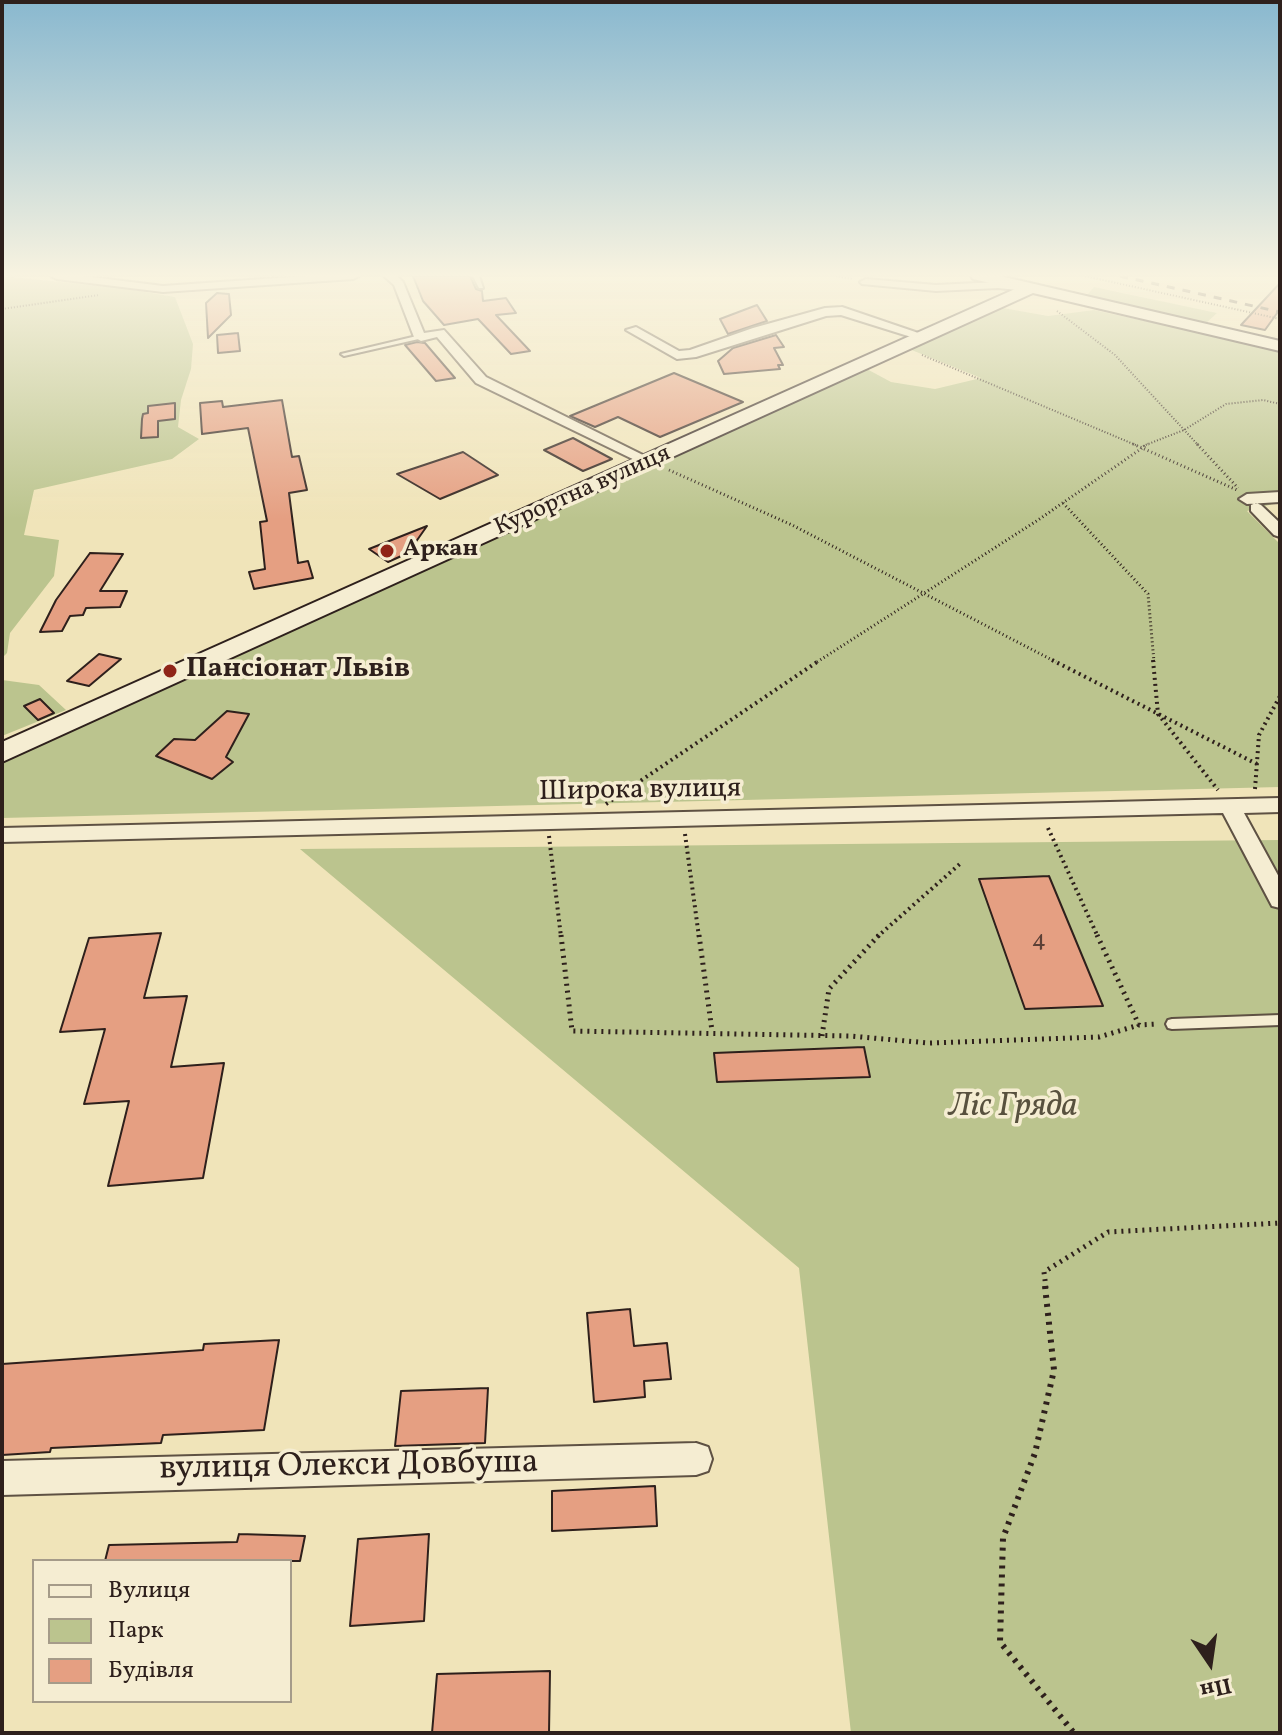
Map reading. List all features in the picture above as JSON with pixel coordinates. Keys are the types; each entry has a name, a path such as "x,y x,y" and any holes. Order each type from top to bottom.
{"main road":[{"name":"Курортна вулиця","path":"2,753 880,357"}],"street":[{"path":"461,357 481,380 650,462"},
{"path":"1247,499 1280,497"},
{"path":"1247,499 1280,532"},
{"name":"Широка вулиця","path":"2,835 1280,805"},
{"path":"1230,806 1280,900"},
{"name":"вулиця Олекси Довбуша","path":"2,1478 696,1459"}],"lane":[{"path":"1172,1024 1280,1020"}],"path":[{"path":"926,357 1141,447 1247,499"},
{"path":"1117,357 1229,479"},
{"path":"581,821 920,593 1063,503 1141,447 1184,430 1226,404 1263,400 1280,404"},
{"path":"650,462 792,525 1257,764"},
{"path":"1063,503 1148,594 1158,714 1230,806"},
{"path":"1254,806 1259,735 1280,696"},
{"path":"1045,823 1139,1025"},
{"path":"685,832 713,1032"},
{"path":"549,835 572,1031 713,1032 929,1043 1099,1037 1139,1025 1172,1024"},
{"path":"822,1036 829,989 879,935 961,863"},
{"path":"1074,1733 1000,1642 1003,1538 1035,1453 1054,1370 1044,1272 1108,1232 1280,1223"}],"green space":[{"path":"2,357 192,357 178,427 199,439 172,459 34,490 24,535 59,540 54,576 10,633 7,653 2,658"},
{"path":"929,357 1280,357 1280,502 1247,511 1280,544 1280,787 2,818 2,759 865,368 891,382 935,389 981,378"},
{"path":"2,680 39,685 66,710 2,736"},
{"name":"Ліс Гряда","path":"1280,840 1280,1733 851,1733 799,1268 300,849"}],"building":[{"path":"415,357 437,357 455,378 436,381"},
{"path":"723,357 779,357 783,365 778,365 780,369 724,374 718,361"},
{"path":"674,373 743,402 660,437 618,417 595,427 570,416"},
{"path":"282,400 292,457 299,456 307,490 289,493 298,563 308,561 313,578 254,589 249,572 265,569 260,522 267,521 248,428 202,434 200,403 222,401 223,407"},
{"path":"175,403 175,419 158,421 158,437 141,438 143,414 148,413 148,406"},
{"path":"573,438 612,459 583,471 544,450"},
{"path":"463,452 498,475 440,499 397,474"},
{"name":"Аркан","path":"427,526 408,553 388,562 369,549"},
{"path":"90,553 123,554 100,591 127,591 120,607 86,608 83,615 70,616 62,631 40,632 56,600"},
{"path":"99,654 121,659 89,686 67,681"},
{"path":"40,699 54,713 38,720 24,706"},
{"path":"227,711 249,714 226,757 233,762 212,779 156,756 174,739 195,740"},
{"path":"1049,876 1103,1006 1025,1009 979,879"},
{"path":"161,933 144,998 187,996 171,1067 224,1063 203,1178 108,1186 129,1101 84,1104 105,1029 60,1032 89,938"},
{"path":"864,1047 870,1077 717,1082 714,1053"},
{"path":"630,1309 634,1346 667,1343 671,1379 644,1381 645,1397 594,1402 587,1313"},
{"path":"279,1340 264,1430 163,1435 161,1443 51,1448 50,1452 2,1455 2,1364 203,1350 204,1344"},
{"path":"488,1388 485,1443 395,1446 401,1391"},
{"path":"655,1486 657,1526 552,1531 552,1491"},
{"path":"239,1534 305,1536 300,1561 106,1559 109,1545 237,1542"},
{"path":"429,1534 424,1621 350,1626 358,1539"},
{"path":"550,1671 549,1733 432,1733 437,1674"}],"place":[{"name":"Аркан","path":"387,551"},
{"name":"Пансіонат Львів","path":"170,671"}]}
